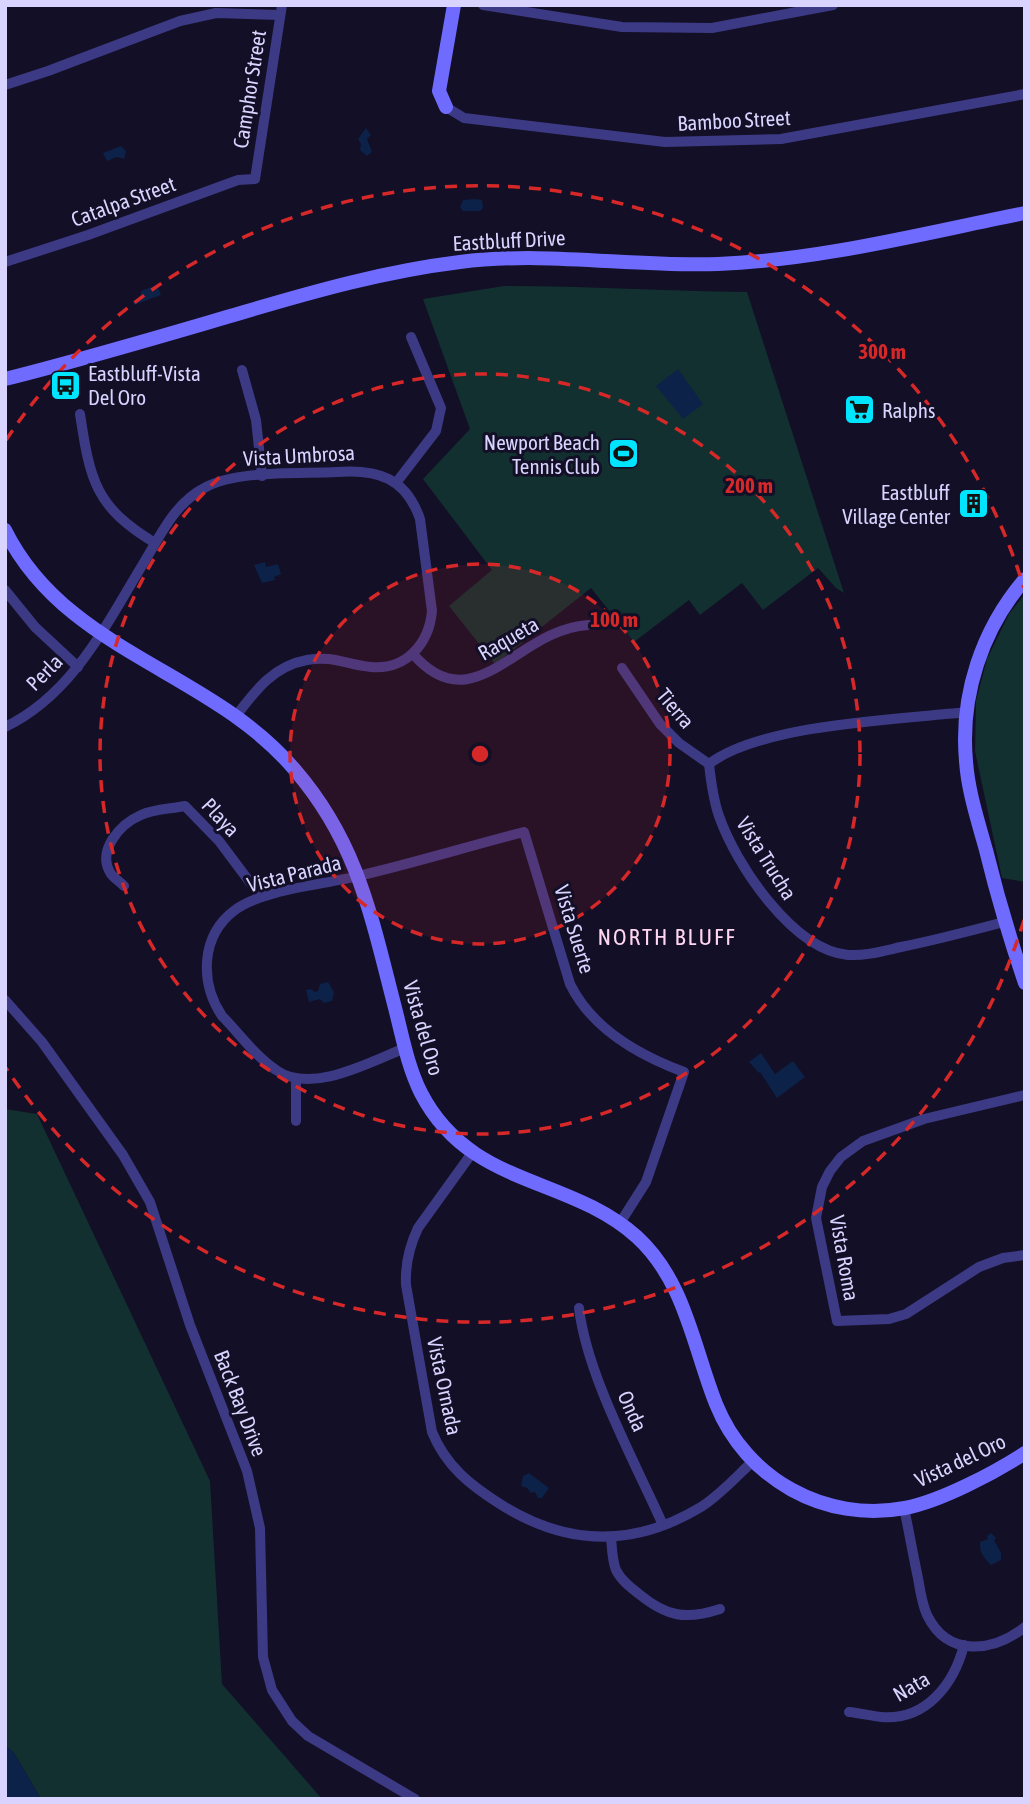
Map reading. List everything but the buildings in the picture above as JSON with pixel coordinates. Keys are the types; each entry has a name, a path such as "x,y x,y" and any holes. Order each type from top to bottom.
{"street":[{"path":"446,107 439,91 454,5"},
{"path":"482,5 622,27 712,29 833,5"},
{"path":"5,85 180,21 216,13 281,10"},
{"name":"Camphor Street","path":"254,179 281,10"},
{"name":"Bamboo Street","path":"446,107 464,118 664,142 781,139 1025,94"},
{"name":"Catalpa Street","path":"5,262 88,236 238,180 254,179"},
{"name":"Eastbluff Drive","path":"5,379 341,284 424,267 498,258 534,257 682,264 766,261 1025,213"},
{"path":"236,716 262,683 292,664 324,658 368,667 396,664 413,654 428,634 432,611 420,519 406,492 396,483 436,431 441,408 411,337"},
{"path":"242,370 256,421 262,476"},
{"path":"80,414 87,460 99,492 121,520 155,543"},
{"name":"Vista Umbrosa","path":"101,634 174,513 193,494 220,481 262,476 358,471 372,472 396,483"},
{"name":"Vista del Oro","path":"5,530 25,565 66,608 101,634 236,716 282,756 317,797 345,843 359,876 405,1048 420,1090 429,1106 445,1128 472,1153 502,1170 592,1207 620,1223 641,1241 669,1277 681,1302 716,1405 736,1442 753,1461 772,1478 794,1492 844,1509 869,1511 904,1508 932,1499 1001,1468 1024,1454"},
{"path":"1025,579 1007,601 984,645 972,681 965,736 970,788 1004,922 1025,983"},
{"path":"5,590 35,627 78,667"},
{"name":"Raqueta","path":"413,654 432,672 446,678 470,679 492,671 549,635 571,627 588,625"},
{"name":"Perla","path":"5,727 37,707 78,667 101,634"},
{"name":"Tierra","path":"622,668 660,724 679,743 709,764"},
{"path":"709,764 728,753 787,735 866,722 968,712"},
{"name":"Vista Trucha","path":"709,764 715,802 735,850 752,878 783,918 813,944 834,953 867,954 1004,922"},
{"name":"Playa","path":"124,886 111,873 107,863 110,843 117,833 137,817 185,806 219,841 261,897"},
{"name":"Vista Suerte","path":"359,876 524,831 570,984 576,996 587,1012 618,1039 661,1064 684,1072 646,1182 620,1223"},
{"name":"Vista Parada","path":"296,1079 276,1071 222,1016 215,1006 208,984 206,960 215,933 233,912 261,897 359,876"},
{"name":"Back Bay Drive","path":"5,1000 42,1042 123,1155 150,1202 190,1325 247,1471 260,1528 263,1657 272,1690 292,1721 308,1736 415,1799"},
{"path":"296,1121 296,1079 318,1079 405,1048"},
{"name":"Vista Roma","path":"1025,1095 933,1116 863,1141 841,1157 830,1171 822,1187 816,1218 837,1321 889,1320 906,1314 984,1264 1025,1255"},
{"name":"Vista Ornada","path":"472,1153 418,1228 407,1256 406,1285 432,1432 446,1460 482,1493 509,1510 558,1532 574,1536 611,1538 663,1525 702,1506 753,1461"},
{"name":"Onda","path":"579,1308 583,1334 600,1383 663,1525"},
{"path":"904,1508 923,1604 943,1634 964,1645 988,1647 1000,1644 1025,1627"},
{"path":"611,1538 613,1562 617,1572 656,1607 681,1616 694,1616 720,1609"},
{"name":"Nata","path":"849,1712 894,1717 919,1709 946,1688 954,1675 964,1645"}],"green space":[{"name":"Newport Beach Tennis Club","path":"504,286 747,292 844,593 818,568 763,610 742,583 700,615 689,600 634,642 591,588 495,664 449,606 492,570 423,479 470,429 423,299"},
{"path":"1025,594 1025,882 1002,878 975,751 976,701 987,659 1009,614"},
{"path":"5,1109 37,1114 210,1481 222,1684 322,1799 41,1799 14,1753 5,1745"}],"water":[{"path":"366,128 371,135 367,139 372,152 367,156 360,150 358,139"},
{"path":"121,146 126,151 124,159 117,157 107,161 103,153"},
{"path":"463,200 482,200 483,208 480,211 463,211 460,207"},
{"path":"157,285 161,295 134,305 133,302 140,299 141,291"},
{"path":"678,369 703,404 683,419 656,386"},
{"path":"265,562 266,567 278,564 281,574 274,577 275,580 262,583 254,565"},
{"path":"328,982 334,992 332,1001 324,1003 320,999 309,1002 306,990 318,991 320,984"},
{"path":"761,1053 775,1074 793,1061 805,1077 777,1098 760,1072 749,1062"},
{"path":"529,1473 549,1488 542,1498 521,1486 523,1476"},
{"path":"991,1533 996,1538 994,1540 1001,1553 1001,1560 991,1565 982,1555 980,1542 988,1539 987,1536"},
{"path":"5,1745 14,1753 41,1799 5,1799"}],"place":[{"name":"Eastbluff-Vista Del Oro","path":"65,385"},
{"name":"Ralphs","path":"859,410"},
{"name":"Newport Beach Tennis Club","path":"623,454"},
{"name":"Eastbluff Village Center","path":"973,504"}],"district":[{"name":"NORTH BLUFF","path":"667,937"}]}
